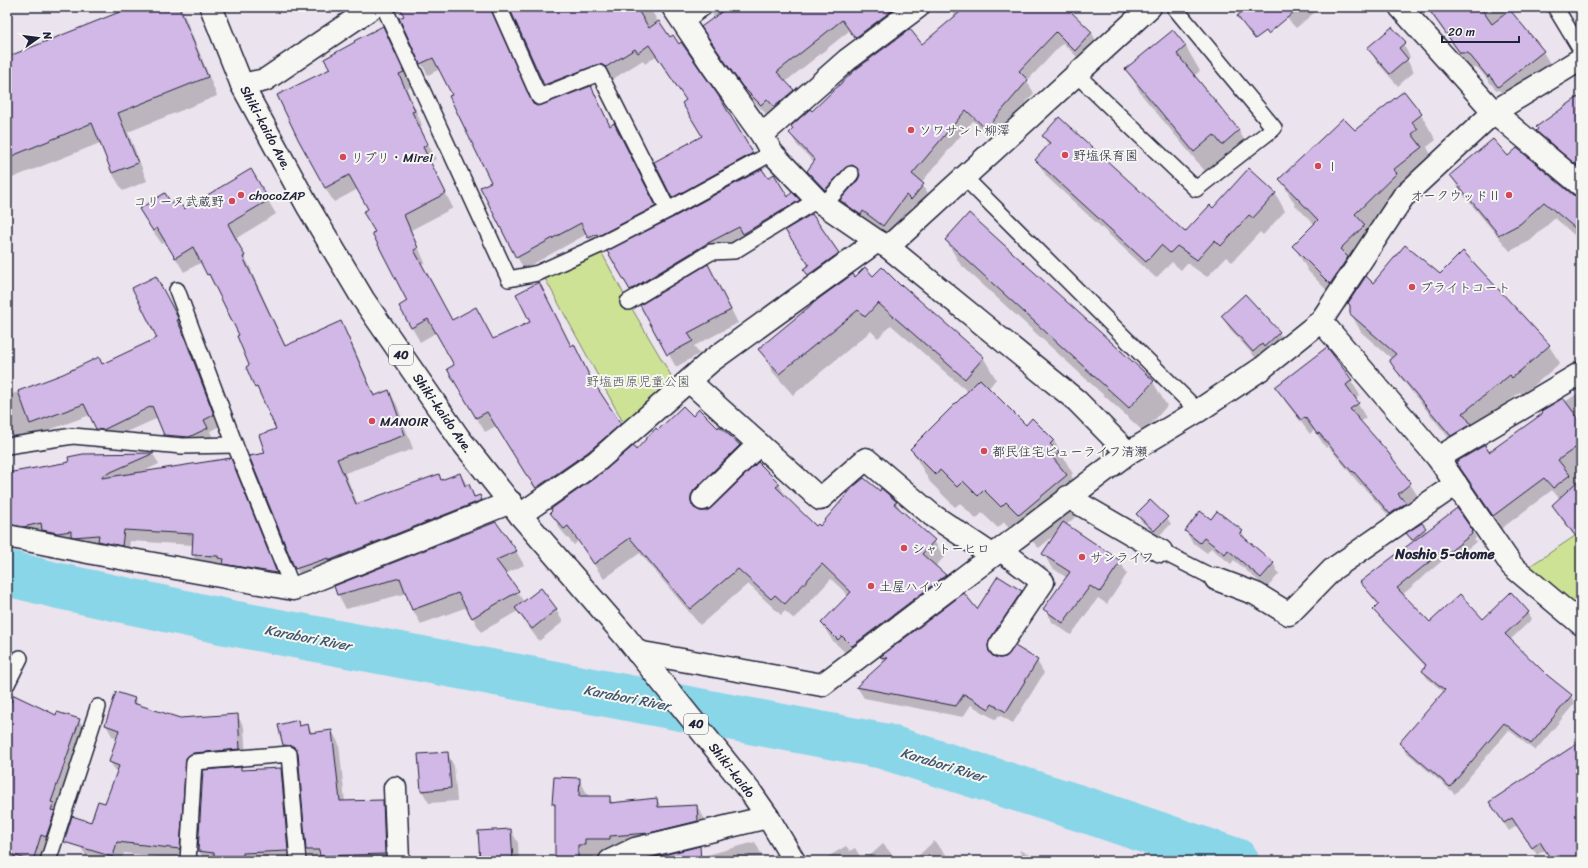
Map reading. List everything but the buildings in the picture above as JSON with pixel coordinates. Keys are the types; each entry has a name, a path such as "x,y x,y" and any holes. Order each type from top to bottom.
{"street":[{"name":"Shiki-kaido Ave.","path":"211,7 242,85 307,204 363,299 459,438 515,509 643,659"},
{"path":"242,85 265,80 373,7"},
{"path":"767,144 847,60 918,7"},
{"path":"7,536 293,589 515,509 596,462 711,361 882,244 964,178 1150,7"},
{"path":"1400,7 1494,112 1581,185"},
{"path":"678,14 767,144 821,203 882,244 1077,401 1128,453"},
{"path":"643,659 822,685 1128,453 1198,411 1261,369 1321,321 1403,197 1494,112 1581,59"},
{"path":"1321,321 1438,458 1512,566 1581,624"},
{"path":"1438,458 1580,376"},
{"path":"689,381 820,499 866,459 932,515 1043,582 1000,646"},
{"path":"703,499 759,444"},
{"path":"1216,579 1256,594 1289,614 1333,568 1456,484"},
{"path":"1068,497 1161,551"},
{"name":"Shiki-kaido","path":"643,659 744,783 768,817 794,861"},
{"path":"395,788 398,861"},
{"path":"610,861 635,849 768,817"}],"lane":[{"path":"384,7 509,279 538,273 598,246 668,210 767,144"},
{"path":"499,7 539,97 599,73 668,210"},
{"path":"678,14 705,7"},
{"path":"1076,74 1196,189 1274,128 1174,7"},
{"path":"1555,7 1581,50"},
{"path":"628,302 711,252 734,251 821,203 851,174"},
{"path":"964,178 1198,411"},
{"path":"177,290 235,445 293,589"},
{"path":"7,446 73,436 182,446 235,445"},
{"path":"1161,551 1216,579"},
{"path":"7,684 20,658"},
{"path":"48,861 98,707"},
{"path":"188,861 194,762 289,754 298,861"}],"green space":[{"name":"野塩西原児童公園","path":"598,246 628,302 679,389 629,433 541,271"},
{"path":"1581,532 1581,612 1527,568"}],"waterway":[{"name":"Karabori River","path":"7,573 59,586 226,622 883,746 1092,812 1236,861"}],"place":[{"name":"ソワサント柳澤","path":"911,130"},
{"name":"野塩保育園","path":"1065,155"},
{"name":"リブリ・Mirei","path":"343,157"},
{"name":"Ⅰ","path":"1318,166"},
{"name":"chocoZAP","path":"241,195"},
{"name":"オークウッドⅡ","path":"1509,195"},
{"name":"コリーヌ武蔵野","path":"232,201"},
{"name":"ブライトコート","path":"1412,287"},
{"name":"MANOIR","path":"372,421"},
{"name":"都民住宅ビューライフ清瀬","path":"984,451"},
{"name":"シャトーヒロ","path":"904,548"},
{"name":"サンライフ","path":"1082,557"},
{"name":"土屋ハイツ","path":"871,586"}],"district":[{"name":"Noshio 5-chome","path":"1445,554"}]}
